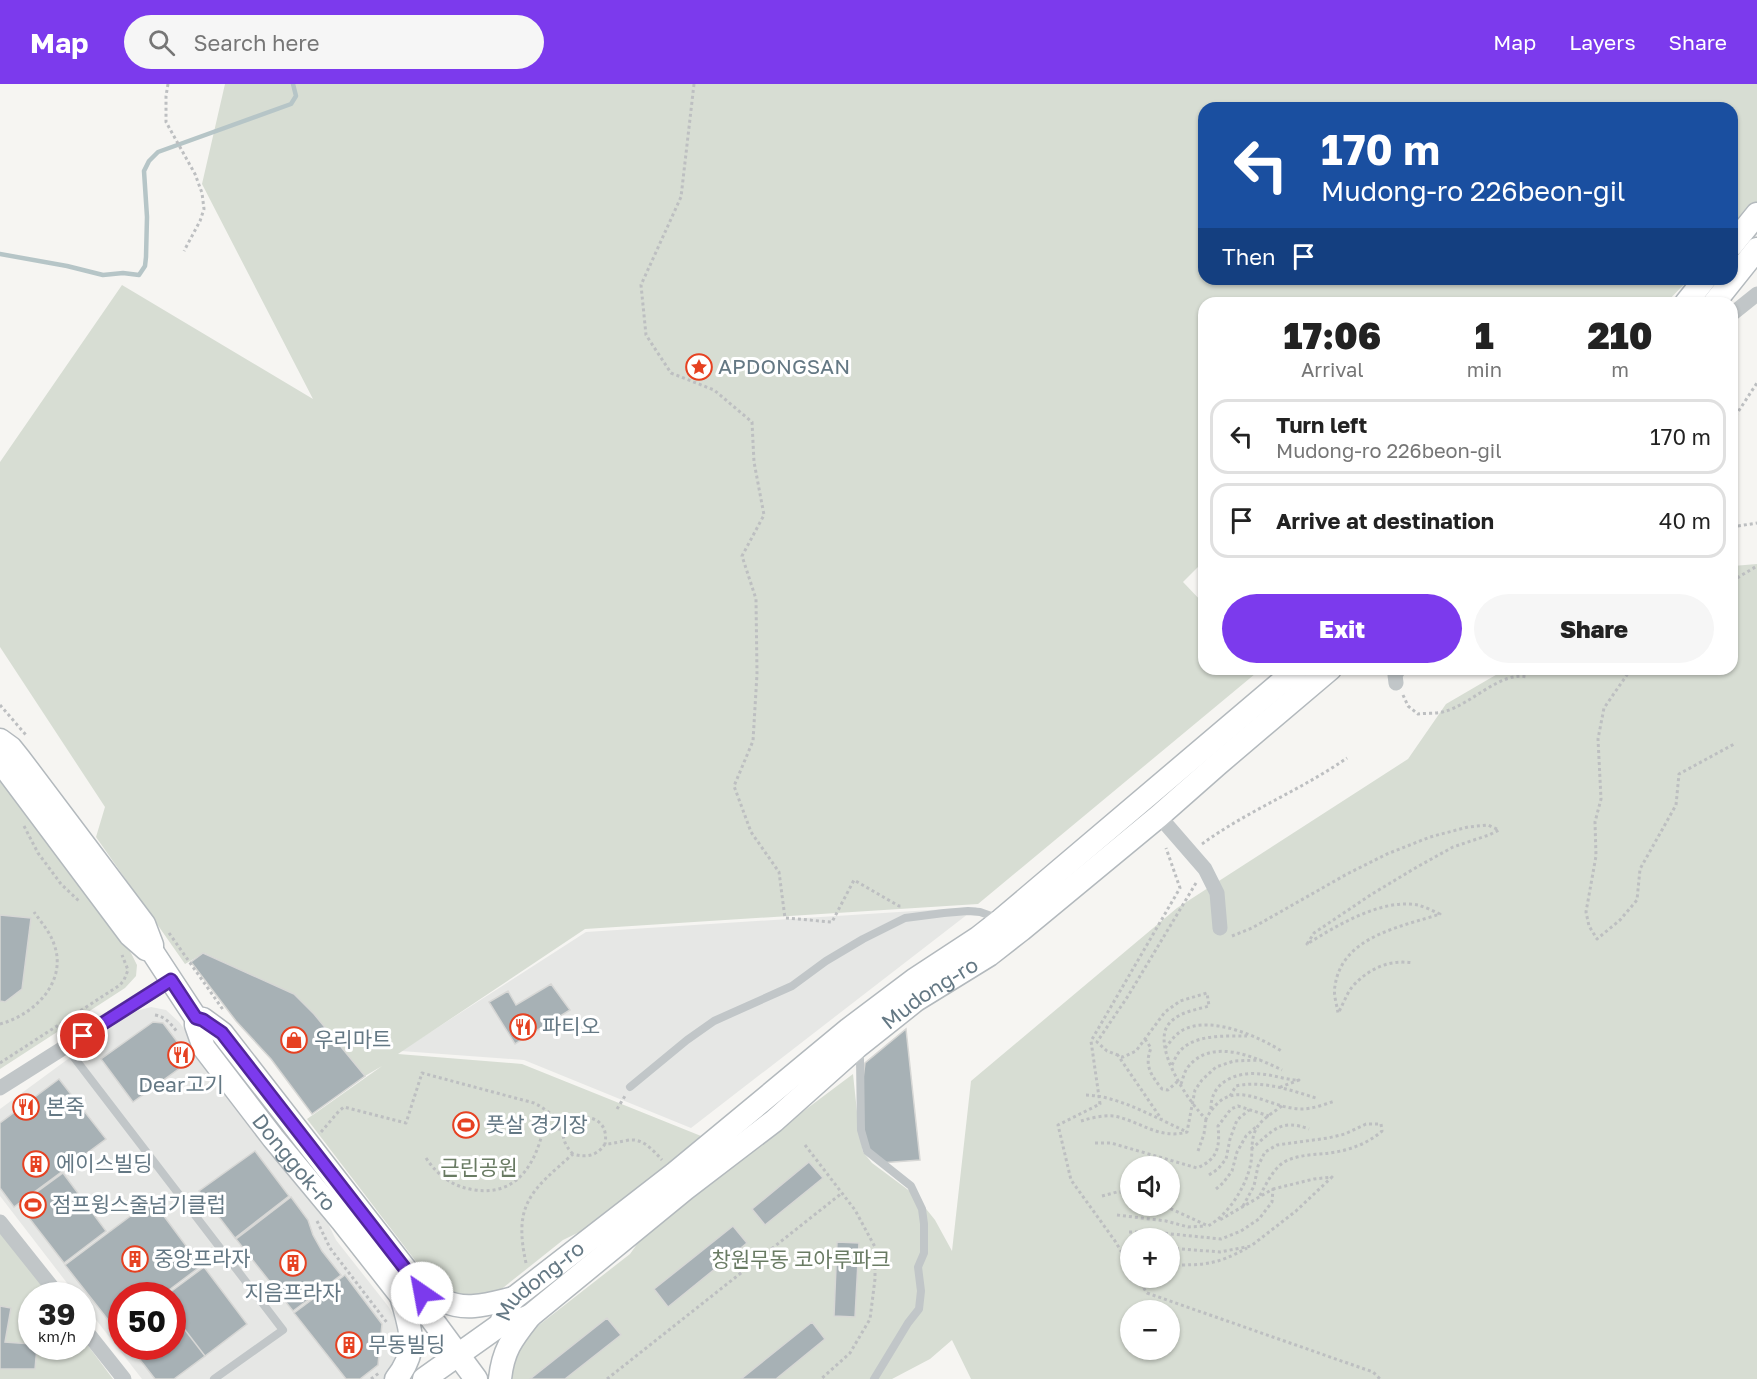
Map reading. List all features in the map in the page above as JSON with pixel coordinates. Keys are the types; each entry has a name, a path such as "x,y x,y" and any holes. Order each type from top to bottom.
{"main road":[{"path":"1738,238 1757,214"},
{"path":"1738,273 1757,249"},
{"path":"1691,297 1700,285"},
{"path":"1719,297 1728,285"},
{"name":"Mudong-ro","path":"424,1379 500,1325 514,1298 674,1174 849,1029 914,980 1001,920 1290,675"},
{"name":"Mudong-ro","path":"530,1316 774,1121 857,1047 916,1000 989,955 1159,816 1323,675"},
{"name":"Donggok-ro","path":"0,740 20,758 144,924 149,934 152,951 196,1018 222,1033 408,1290 425,1303 425,1310 476,1379"},
{"name":"Donggok-ro","path":"0,761 130,935 146,949 152,951"},
{"path":"390,1374 406,1366 411,1346 408,1290 460,1306 471,1307 514,1298"},
{"path":"500,1325 510,1324 530,1316"},
{"path":"500,1379 501,1364 509,1342 530,1316"}],"street":[{"path":"1738,309 1757,294"},
{"path":"1159,816 1205,869 1217,893 1220,928"},
{"path":"0,1088 171,980"},
{"path":"0,1222 48,1282"},
{"path":"96,1344 124,1379"}],"lane":[{"path":"630,1087 714,1020 792,986 826,961 905,918 968,911 980,912 1001,920"},
{"path":"66,1047 283,1330 214,1379"},
{"path":"857,1047 860,1059 861,1130 867,1151 911,1185 922,1209 924,1224 924,1252 918,1267 921,1291 919,1309 874,1379"}],"path":[{"path":"168,84 165,122 195,174 202,193 204,209 184,251"},
{"path":"694,84 681,196 641,285 646,335 671,373 714,390 752,422 754,462 764,515 742,556 756,599 757,674 753,741 734,786 751,832 779,872 785,918 832,922 854,880 899,906 909,905"},
{"path":"1738,412 1757,383"},
{"path":"1738,525 1757,523"},
{"path":"1738,577 1757,566"},
{"path":"1398,676 1408,706 1418,714 1445,712 1468,702 1492,684 1521,675 1527,677"},
{"path":"1626,675 1604,708 1598,739 1600,799 1595,822 1596,856 1586,912 1589,926 1598,939 1620,920 1637,900 1640,869 1676,805 1679,774 1736,743"},
{"path":"0,705 26,735"},
{"path":"1191,853 1223,828 1323,775 1347,758"},
{"path":"22,822 38,853 61,884 81,903"},
{"path":"1220,928 1232,936 1252,928 1347,874 1387,854 1430,837 1468,827 1488,825 1499,830 1489,836 1453,847 1417,867 1314,933 1307,944 1348,920 1395,905 1417,905 1440,914 1387,931 1366,940 1351,952 1340,968 1334,987 1338,1013 1351,989 1368,973 1386,964 1403,961 1413,963"},
{"path":"1120,1249 1071,1180 1058,1125 1100,1104 1091,1041 1180,888 1165,844"},
{"path":"1205,869 1128,996 1096,1042 1107,1051 1123,1057 1136,1051 1166,1012 1180,1001 1207,993 1209,1006 1174,1018 1166,1027 1163,1043 1179,1083 1192,1104 1206,1119"},
{"path":"0,1024 24,1014 39,1002 49,991 55,979 57,961 55,946 34,912"},
{"path":"166,929 226,1014"},
{"path":"0,1063 120,985 128,970 118,950"},
{"path":"155,1015 168,1020 180,1036"},
{"path":"1165,1048 1183,1029 1198,1024 1214,1025 1252,1036 1283,1052"},
{"path":"1172,1066 1178,1053 1189,1043 1220,1036 1252,1036"},
{"path":"1145,1040 1151,1048 1147,1064 1162,1089 1168,1090 1179,1083 1197,1058 1211,1053 1230,1051 1260,1060 1282,1070"},
{"path":"1117,1054 1163,1122"},
{"path":"1187,1132 1195,1090 1202,1080 1216,1067 1234,1061 1260,1060"},
{"path":"317,1137 344,1107 406,1123 423,1073 534,1103 560,1119 592,1117 605,1132 605,1144 600,1152 584,1157 573,1154 564,1144 562,1138 564,1130 575,1119"},
{"path":"1211,1109 1211,1098 1216,1089 1224,1082 1244,1074 1299,1080 1278,1088"},
{"path":"1230,1096 1236,1086 1249,1083 1316,1098"},
{"path":"1198,1151 1206,1119 1211,1109 1222,1098 1235,1094 1251,1096 1304,1109 1335,1101"},
{"path":"1086,1095 1099,1095 1187,1132"},
{"path":"1216,1189 1232,1171 1237,1152 1246,1136 1283,1105"},
{"path":"1095,1143 1111,1143 1197,1168 1207,1164 1218,1150 1220,1140 1218,1126 1231,1109 1238,1106 1269,1116"},
{"path":"1209,1175 1226,1159 1237,1120 1249,1110"},
{"path":"1081,1120 1098,1116 1114,1116 1157,1132 1176,1135 1187,1132"},
{"path":"1251,1149 1276,1128 1287,1124 1309,1129"},
{"path":"1243,1206 1254,1186 1258,1166 1264,1152 1277,1145 1328,1138 1345,1134 1366,1124 1381,1124 1382,1131 1377,1136 1353,1149 1300,1156 1283,1163 1271,1176 1259,1197"},
{"path":"1218,1221 1244,1184 1251,1163 1252,1139 1258,1125"},
{"path":"426,1158 433,1168 455,1185 491,1192 511,1185 532,1163 540,1145 544,1126 564,1130"},
{"path":"605,1144 627,1140 640,1141 649,1145 666,1163"},
{"path":"805,1145 855,1210 875,1247 870,1319 850,1353 822,1379"},
{"path":"526,1263 521,1240 523,1212 527,1201 536,1188 573,1154"},
{"path":"1117,1215 1166,1221 1188,1227 1208,1226 1273,1189 1332,1177 1296,1211 1251,1246 1229,1258 1208,1265 1180,1265"},
{"path":"1180,1235 1221,1239 1241,1231 1259,1219 1272,1202 1273,1189"},
{"path":"1102,1196 1120,1192"},
{"path":"607,1379 842,1193"},
{"path":"1180,1213 1208,1226"},
{"path":"314,1215 330,1248 388,1323 390,1330"},
{"path":"1180,1249 1220,1252 1251,1246"},
{"path":"519,1270 534,1257"},
{"path":"1144,1288 1147,1293 1372,1372 1380,1379"},
{"path":"371,1379 390,1374"}],"shaded area":[{"path":"977,907 691,1128 524,1060 401,1051 586,932"},
{"path":"151,1007 166,1010 179,1022 323,1213 336,1240 388,1306 401,1327 404,1349 397,1367 384,1379 142,1379 127,1360 186,1360 186,1282 108,1282 108,1335 96,1320 96,1282 66,1282 0,1196 0,1109 132,1012"}],"green space":[{"name":"근린공원","path":"225,84 1757,84 1757,209 1738,229 1738,102 1198,102 1198,285 1683,285 1672,297 1198,297 1198,567 1183,582 1198,598 1198,675 1254,675 978,904 585,929 398,1054 522,1064 706,1138 598,1223 563,1240 489,1299 465,1302 437,1289 307,1119 382,1066 365,1076 314,1014 294,994 204,953 185,964 96,837 105,807 0,647 0,462 122,285 313,399 202,184"},
{"name":"창원무동 코아루파크","path":"1757,564 1757,1379 971,1379 952,1340 930,1359 892,1379 506,1379 525,1336 630,1254 650,1226 853,1074 863,1152 872,1163 915,1195 935,1220 952,1251 971,1081 1177,908 1408,759 1446,704 1496,675 1738,675 1738,566"},
{"path":"0,777 130,951 137,965 136,976 125,988 0,1069"},
{"path":"0,1231 39,1282 18,1282 18,1360 96,1360 96,1356 113,1379 0,1379"}],"building":[{"path":"0,915 31,918 22,989 5,1002 0,1001"},
{"name":"우리마트","path":"203,953 294,994 314,1014 365,1076 312,1114 271,1059 236,1021 191,962"},
{"name":"파티오","path":"551,984 570,1010 515,1044 489,1002 508,991 516,1005"},
{"path":"153,1022 163,1023 191,1060 133,1102 101,1059"},
{"path":"906,1029 920,1160 880,1163 867,1151 860,1102 865,1063"},
{"name":"에이스빌딩","path":"59,1079 106,1139 14,1207 0,1188 0,1123"},
{"path":"255,1151 289,1196 235,1238 199,1191"},
{"path":"809,1162 823,1178 765,1225 752,1209"},
{"path":"63,1173 106,1231 64,1263 19,1205"},
{"name":"지음프라자","path":"291,1197 308,1220 322,1251 341,1275 293,1311 236,1239"},
{"name":"중앙프라자","path":"152,1200 201,1266 180,1282 108,1282 108,1320 96,1305 96,1282 78,1282 65,1265"},
{"path":"733,1226 747,1243 668,1307 654,1289"},
{"path":"837,1242 859,1243 855,1317 834,1316"},
{"path":"204,1267 247,1324 205,1356 186,1331 186,1282 184,1282"},
{"name":"무동빌딩","path":"345,1275 382,1324 378,1365 360,1379 346,1379 294,1313"},
{"path":"0,1306 11,1308 5,1342 18,1343 18,1360 36,1360 35,1369 0,1369"},
{"path":"607,1318 621,1335 565,1379 530,1379"},
{"path":"812,1322 825,1339 776,1379 741,1379"},
{"path":"186,1331 205,1356 174,1379 155,1379 140,1360 186,1360"}],"waterway":[{"path":"0,254 103,275 123,273 139,275 145,266 146,257 147,217 144,171 149,161 158,152 291,104 296,96 293,84"}],"place":[{"name":"APDONGSAN","path":"699,367"},
{"name":"파티오","path":"523,1027"},
{"name":"우리마트","path":"294,1040"},
{"name":"Dear고기","path":"181,1055"},
{"name":"본죽","path":"26,1107"},
{"name":"풋살 경기장","path":"466,1125"},
{"name":"에이스빌딩","path":"36,1164"},
{"name":"점프윙스줄넘기클럽","path":"33,1205"},
{"name":"중앙프라자","path":"135,1259"},
{"name":"지음프라자","path":"293,1263"},
{"name":"무동빌딩","path":"349,1345"}],"route":[{"path":"83,1036 171,980 196,1018 222,1033 422,1293"}]}
